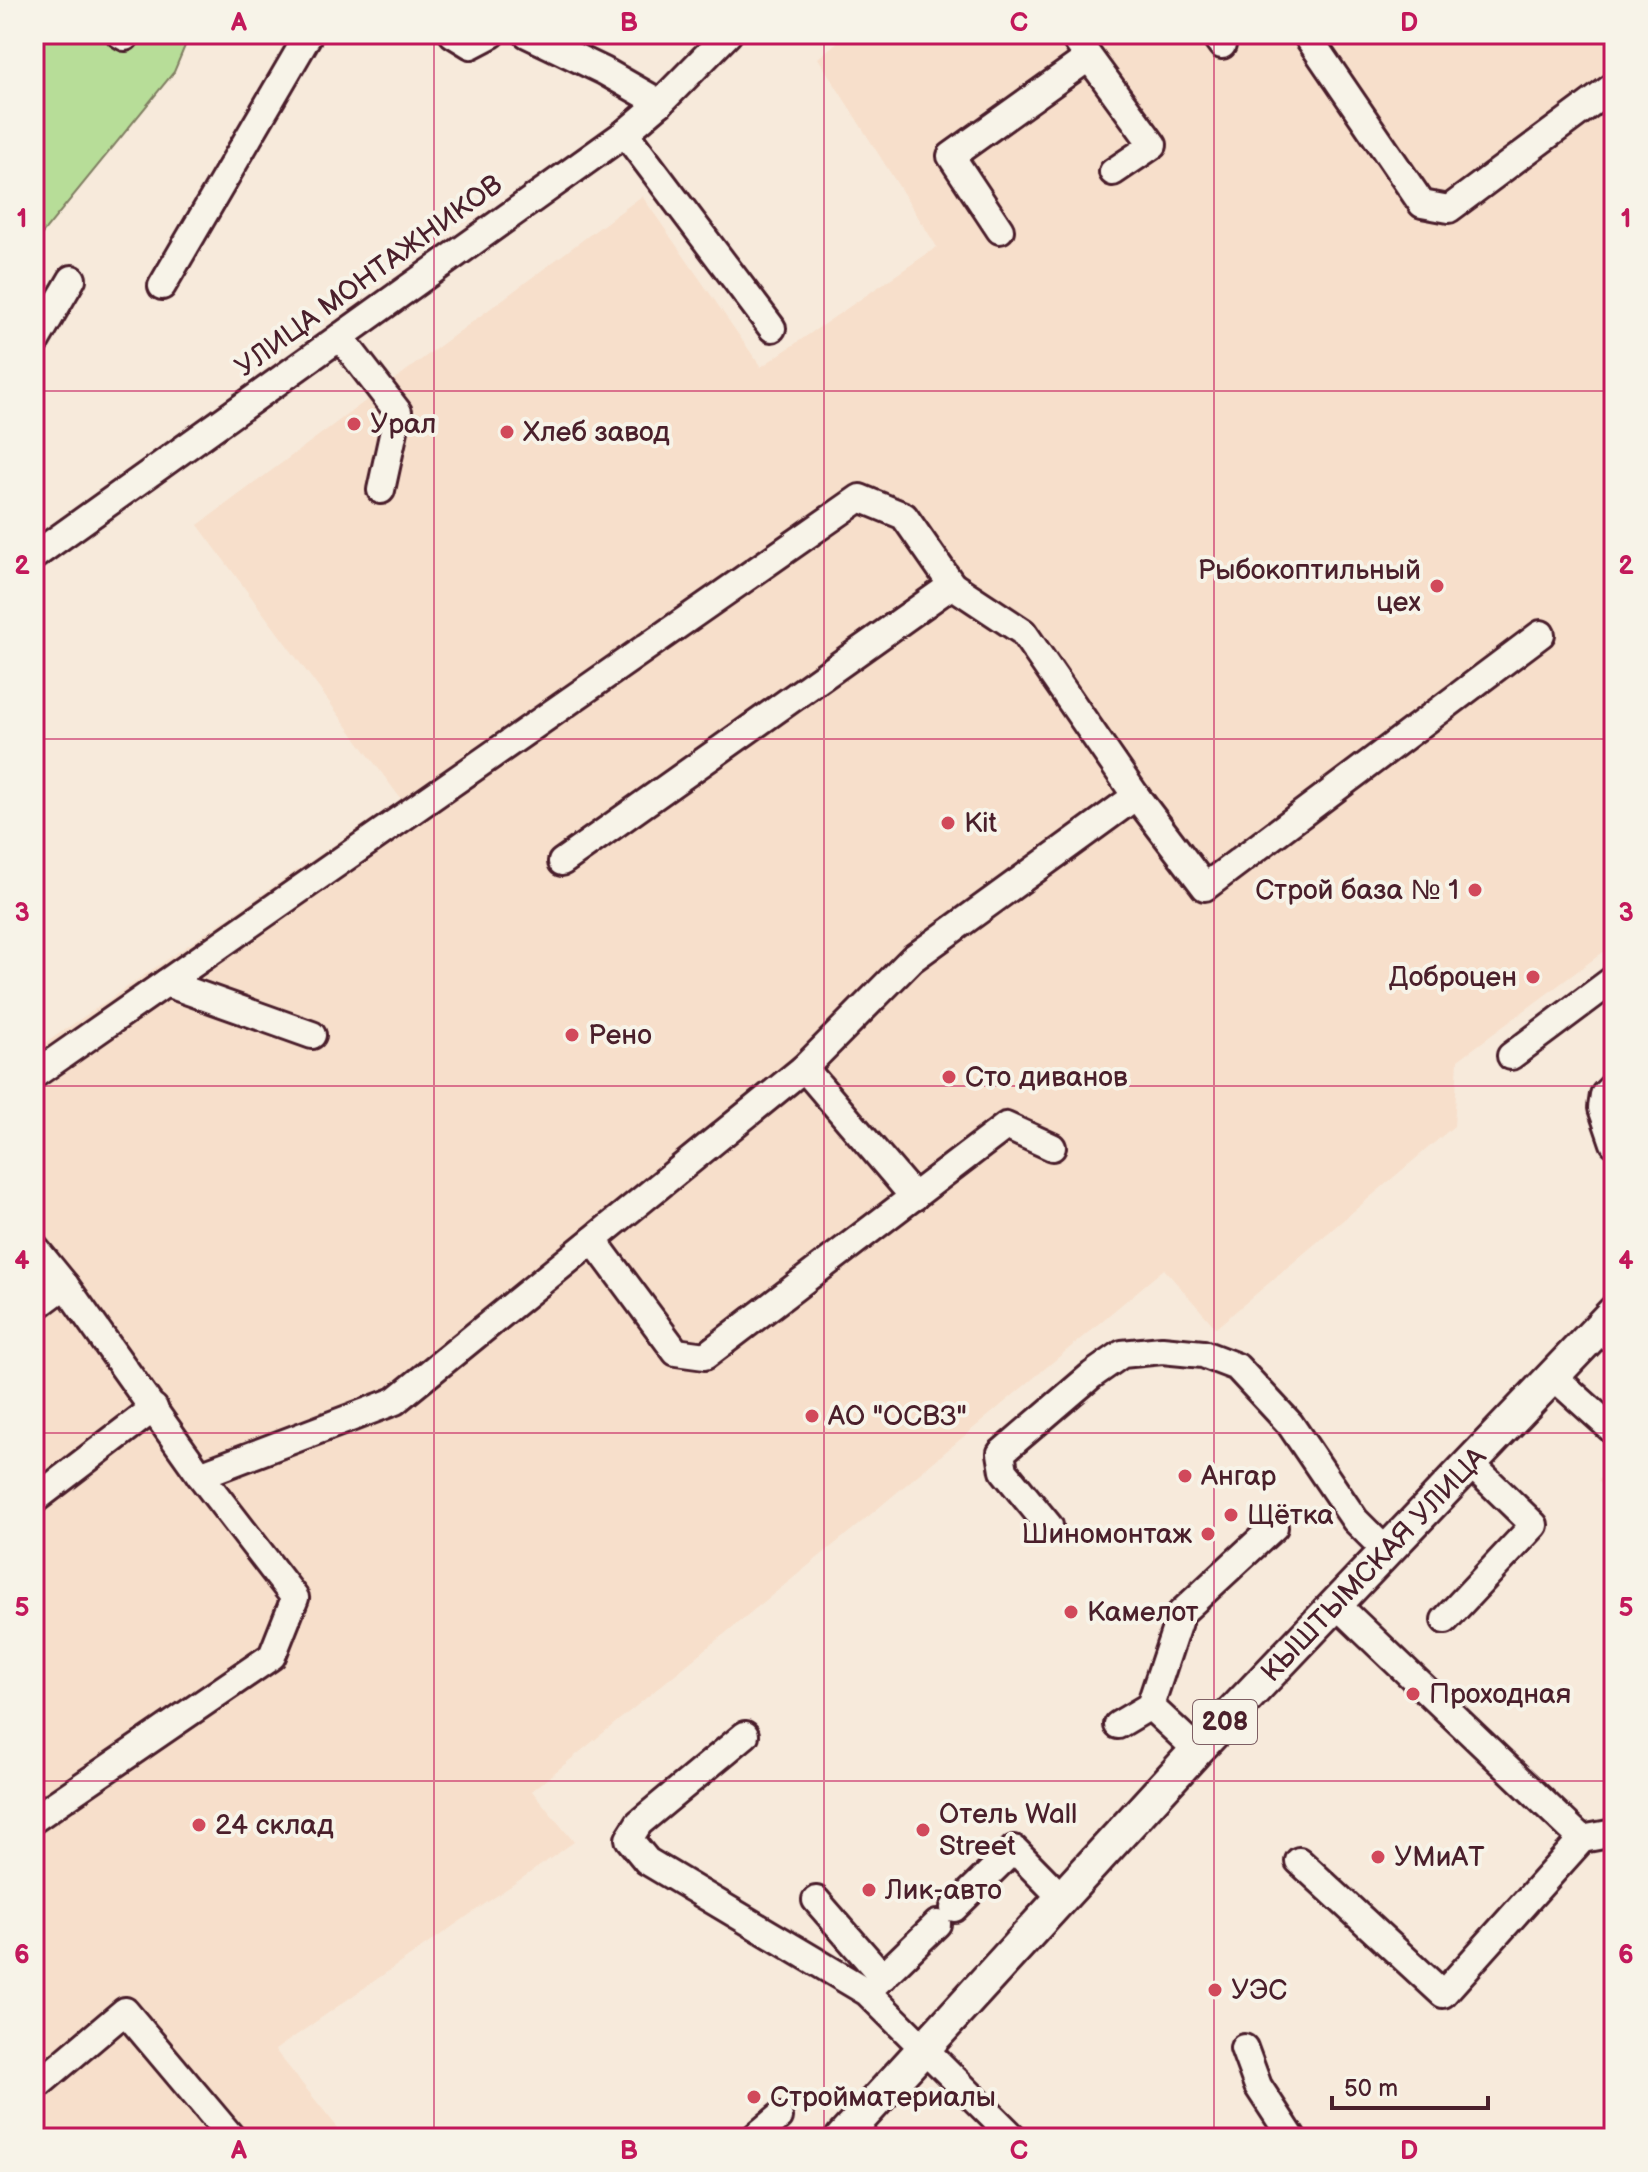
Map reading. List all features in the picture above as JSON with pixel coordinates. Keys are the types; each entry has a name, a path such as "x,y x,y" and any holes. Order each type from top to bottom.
{"main road":[{"name":"КЫШТЫМСКАЯ УЛИЦА","path":"842,2138 1197,1750 1614,1312"}],"street":[{"path":"162,286 309,34"},
{"path":"453,34 471,45 492,34"},
{"name":"УЛИЦА МОНТАЖНИКОВ","path":"35,552 625,133 660,103 728,34"},
{"path":"1072,34 1153,145 1113,172"},
{"path":"1306,34 1422,204 1449,209 1614,86"},
{"path":"533,36 660,103"},
{"path":"1000,230 951,156 1088,58"},
{"path":"625,133 772,328"},
{"path":"34,344 72,279"},
{"path":"340,337 398,412 381,490"},
{"path":"34,1075 860,498 904,516 952,585 1023,632 1136,796 1205,887 1541,634"},
{"path":"562,862 952,585"},
{"path":"200,1475 395,1401 804,1068 912,959 1136,796"},
{"path":"1511,1056 1614,979"},
{"path":"166,983 312,1035"},
{"path":"804,1068 914,1197"},
{"path":"1614,1085 1604,1095 1602,1108 1614,1143"},
{"path":"593,1240 676,1352 705,1356 1006,1126 1052,1147"},
{"path":"34,1247 65,1285 200,1475 295,1598 272,1656 34,1819"},
{"path":"34,1308 65,1285"},
{"path":"1049,1526 1004,1471 1001,1453 1092,1375 1122,1354 1162,1350 1203,1354 1237,1367 1290,1424 1355,1520 1387,1552"},
{"path":"1553,1376 1614,1431"},
{"path":"34,1500 154,1408"},
{"path":"1445,1620 1534,1525 1471,1464"},
{"path":"1118,1725 1150,1706 1181,1613 1274,1527"},
{"path":"1337,1605 1582,1839"},
{"path":"1150,1706 1197,1750"},
{"path":"745,1735 639,1823 629,1839 647,1861 875,1984"},
{"path":"1299,1861 1443,1994 1582,1839 1614,1833"},
{"path":"875,1984 1014,1849 1063,1899"},
{"path":"816,1900 925,2050 1014,2138"},
{"path":"34,2088 125,2011 232,2138"},
{"path":"1244,2048 1258,2086 1292,2138"},
{"path":"754,2138 779,2117"}],"shaded area":[{"path":"847,34 1614,34 1614,944 1458,1060 1454,1126 1216,1328 1164,1269 858,1525 532,1791 574,1842 275,2050 346,2138 34,2138 34,1051 401,799 198,525 642,196 761,367 937,247 818,58"},
{"path":"1614,1464 1614,1496 1598,1481"}],"green space":[{"path":"34,34 190,34 174,72 34,244"}],"place":[{"name":"Урал","path":"354,424"},
{"name":"Хлеб завод","path":"507,432"},
{"name":"Рыбокоптильный цех","path":"1437,586"},
{"name":"Kit","path":"948,823"},
{"name":"Строй база № 1","path":"1475,890"},
{"name":"Доброцен","path":"1533,977"},
{"name":"Рено","path":"572,1035"},
{"name":"Сто диванов","path":"949,1077"},
{"name":"АО \"ОСВЗ\"","path":"812,1416"},
{"name":"Ангар","path":"1185,1476"},
{"name":"Щётка","path":"1231,1515"},
{"name":"Шиномонтаж","path":"1208,1534"},
{"name":"Камелот","path":"1071,1612"},
{"name":"Проходная","path":"1413,1694"},
{"name":"24 склад","path":"199,1825"},
{"name":"Отель Wall Street","path":"923,1830"},
{"name":"УМиАТ","path":"1378,1857"},
{"name":"Лик-авто","path":"869,1890"},
{"name":"УЭС","path":"1215,1990"},
{"name":"Стройматериалы","path":"754,2097"}]}
